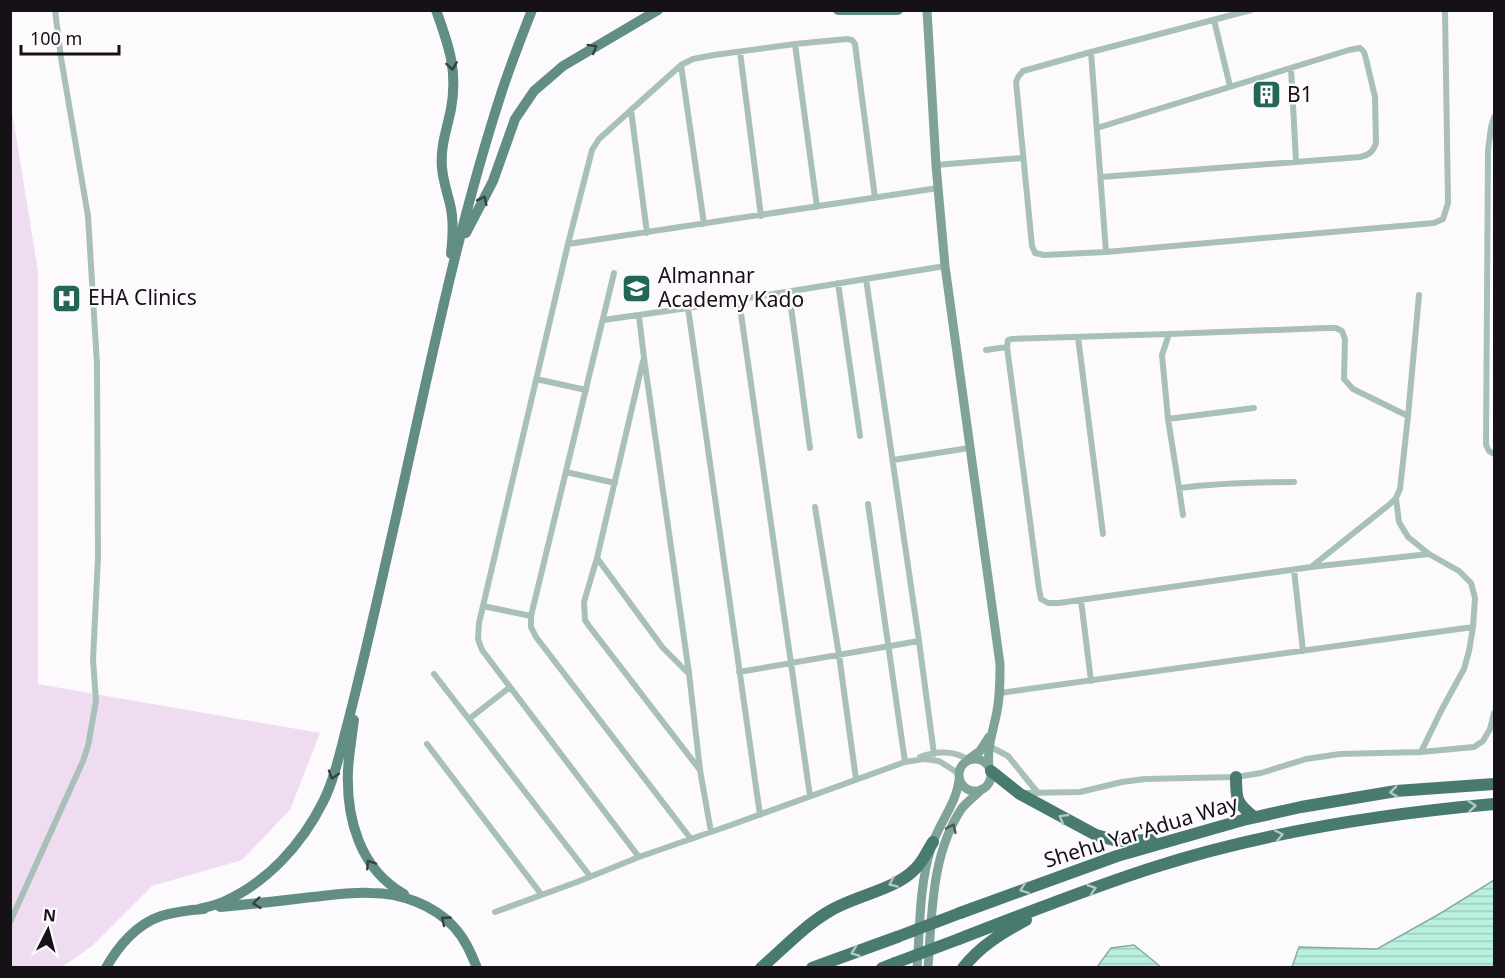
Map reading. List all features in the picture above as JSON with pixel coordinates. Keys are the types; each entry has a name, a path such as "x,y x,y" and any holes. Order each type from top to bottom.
{"highway":[{"path":"990,770 1020,794 1088,831 1114,840 1138,841 1200,832"},
{"path":"1236,777 1236,797 1254,818"},
{"name":"Shehu Yar'Adua Way","path":"812,968 1076,870 1200,832 1301,807 1396,791 1494,784"},
{"name":"Shehu Yar'Adua Way","path":"882,968 1066,898 1165,864 1216,850 1338,823 1445,808 1494,804"},
{"path":"760,968 826,913 851,900 892,885 911,873 918,867 933,842"},
{"path":"963,968 971,958 994,939 1066,898"}],"main road":[{"path":"436,10 449,49 454,79 442,155 442,168 453,229 444,306"},
{"path":"106,968 126,941 150,921 221,903 255,883 290,852 309,828 324,801 335,769 359,678 444,306 474,186 501,94 532,10"},
{"path":"630,26 640,10"},
{"path":"457,252 493,182 515,119 534,91 562,66 658,10"},
{"path":"838,10 898,10"},
{"path":"359,678 348,771 351,812 364,855 386,883 442,916 454,927 464,941 477,968"},
{"path":"199,909 355,893 383,893 414,901"}],"street":[{"path":"10,922 83,761 96,701 93,660 98,557 97,364 88,216 55,10"},
{"path":"927,10 936,165 945,266 1000,664 1000,693 989,746 990,780 960,812 942,853 935,889 928,968"},
{"path":"1251,10 1023,71 1017,76 1022,158 1032,246 1035,253 1044,255 1106,252 1434,223 1443,219 1448,203 1445,10"},
{"path":"1214,20 1230,86"},
{"path":"639,857 482,650 478,639 479,623 592,150 599,139 631,110 681,65 693,59 847,39 852,40 855,44 875,198"},
{"path":"795,44 817,207"},
{"path":"1097,128 1360,48 1364,52 1375,97 1376,143 1374,150 1368,156 1101,177"},
{"path":"740,52 761,216"},
{"path":"1091,52 1106,252"},
{"path":"681,65 704,224"},
{"path":"1291,68 1296,161"},
{"path":"631,110 647,233"},
{"path":"1494,117 1488,150 1486,349 1486,445 1494,454"},
{"path":"936,165 1022,158"},
{"path":"568,244 938,188"},
{"path":"603,320 945,266"},
{"path":"614,273 531,616 531,627 536,637 691,838"},
{"path":"866,279 934,753"},
{"path":"838,283 860,436"},
{"path":"789,292 810,448"},
{"path":"1311,567 1390,504 1400,489 1419,295"},
{"path":"739,300 810,796"},
{"path":"688,308 760,815"},
{"path":"639,316 700,770 711,832"},
{"path":"1408,416 1353,389 1348,384 1344,379 1345,339 1342,331 1336,328 1008,340 1007,347 1041,599 1048,603 1311,567 1429,554"},
{"path":"1169,334 1162,355 1168,419 1183,515"},
{"path":"1078,337 1103,534"},
{"path":"986,350 1007,347"},
{"path":"1486,349 1494,349"},
{"path":"644,358 597,558 584,602 585,620 700,770"},
{"path":"536,379 586,390"},
{"path":"1168,419 1254,408"},
{"path":"893,460 969,448"},
{"path":"566,472 615,483"},
{"path":"1179,488 1218,483 1294,482"},
{"path":"1396,498 1400,522 1408,537 1429,554 1459,571 1471,583 1475,598 1473,627 1464,669 1421,752"},
{"path":"868,504 905,762"},
{"path":"815,507 856,779"},
{"path":"597,558 663,648 688,673"},
{"path":"1294,570 1303,651"},
{"path":"1081,600 1091,681"},
{"path":"483,606 531,616"},
{"path":"1000,693 1473,627"},
{"path":"739,672 919,641"},
{"path":"434,674 590,876"},
{"path":"469,719 510,687"},
{"path":"1020,794 1080,792 1145,779 1236,777 1261,773 1321,756 1421,752 1474,747 1483,741 1490,729 1494,713"},
{"path":"917,968 925,874 933,842 956,797 960,768 980,751 991,735"},
{"path":"427,744 541,894"},
{"path":"989,746 1008,756 1038,792"},
{"path":"914,760 934,753 958,754 969,760 980,759 990,770"},
{"path":"495,912 639,857 905,762 924,759 939,761 959,777 967,789 982,789"},
{"path":"99,968 112,957"}],"shaded area":[{"path":"10,99 38,271 38,684 320,733 290,810 242,860 152,886 91,947 62,967 11,967"},
{"path":"1494,880 1494,967 1292,967 1299,947 1377,949"},
{"path":"1134,945 1161,967 1097,967 1111,948"}],"place":[{"name":"B1","path":"1266,95"},
{"name":"Almannar Academy Kado","path":"637,288"},
{"name":"EHA Clinics","path":"67,298"}]}
